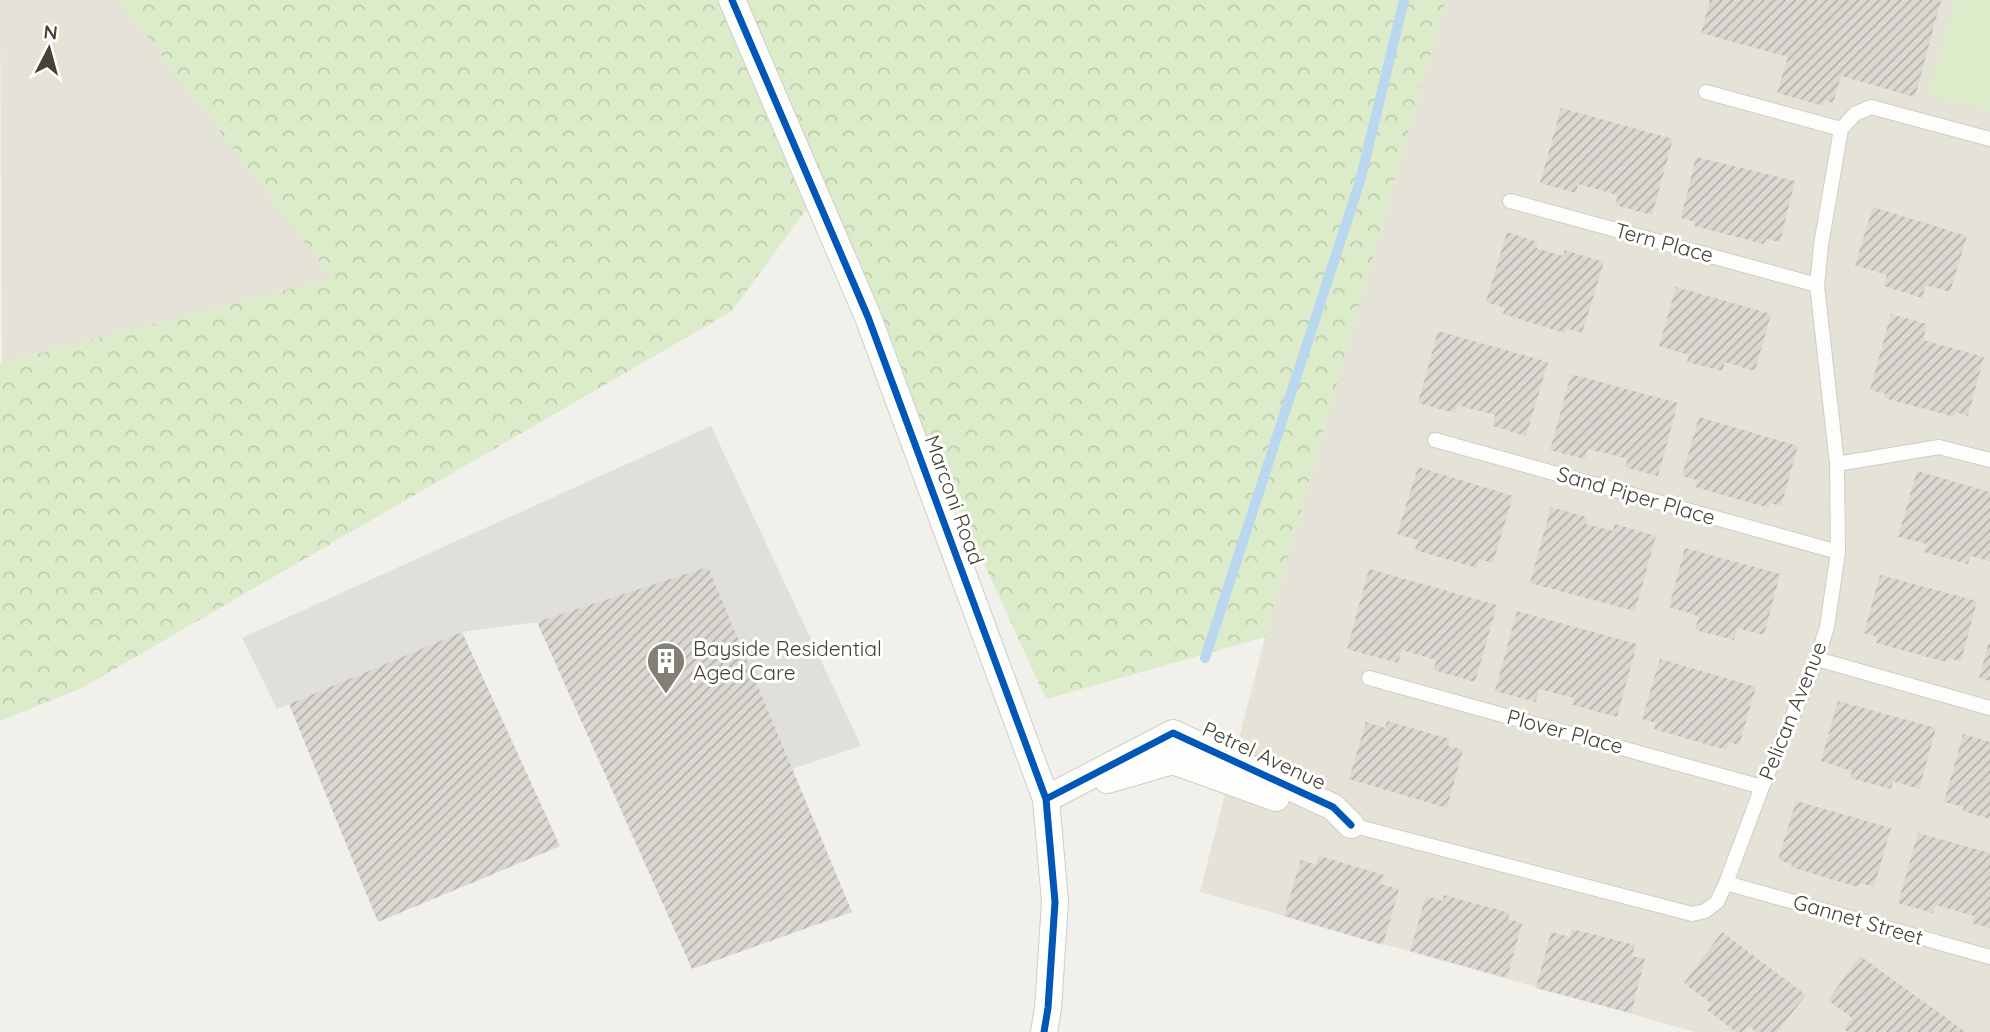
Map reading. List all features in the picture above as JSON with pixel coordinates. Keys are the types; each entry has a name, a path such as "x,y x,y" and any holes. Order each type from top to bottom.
{"street":[{"name":"Marconi Road","path":"732,0 868,317 1046,799 1055,902 1044,1032"},
{"name":"Petrel Avenue","path":"1046,799 1173,733 1332,807 1350,825"}],"lane":[{"path":"1706,92 1841,129 1855,114 1871,107 1990,139"},
{"name":"Pelican Avenue","path":"1350,825 1692,914 1705,911 1717,902 1828,627 1838,552 1837,464 1817,285 1821,245 1841,129"},
{"name":"Tern Place","path":"1510,201 1817,285"},
{"name":"Sand Piper Place","path":"1435,440 1838,552"},
{"path":"1837,464 1939,447 1990,460"},
{"path":"1817,659 1990,708"},
{"name":"Plover Place","path":"1368,678 1762,787"},
{"name":"Gannet Street","path":"1726,883 1990,957"}],"shaded area":[{"path":"0,0 119,0 333,278 2,363"},
{"path":"1446,0 1990,0 1990,1032 1695,1032 1200,892 1265,637"},
{"path":"711,426 861,746 792,769 708,568 537,622 462,632 277,709 242,638"}],"green space":[{"path":"119,0 1446,0 1265,637 1046,699 816,196 732,311 82,688 0,721 0,362 332,278"},
{"path":"1955,0 1990,0 1990,111 1928,94"}],"building":[{"path":"1710,0 1941,0 1915,97 1841,76 1833,103 1825,100 1824,106 1777,93 1788,57 1701,33"},
{"path":"1561,108 1673,139 1652,215 1615,205 1618,195 1578,184 1576,193 1540,183"},
{"path":"1696,157 1795,181 1780,242 1766,239 1764,244 1694,226 1695,222 1681,218"},
{"path":"1873,207 1967,236 1950,292 1926,285 1922,298 1884,286 1887,275 1855,265"},
{"path":"1507,232 1538,242 1536,248 1563,256 1565,250 1604,262 1582,333 1566,328 1565,333 1503,314 1505,308 1486,302"},
{"path":"1676,287 1771,314 1755,371 1725,362 1722,371 1687,362 1689,355 1659,346"},
{"path":"1891,314 1927,324 1923,340 1984,357 1968,416 1956,412 1954,417 1884,398 1886,394 1870,390"},
{"path":"1438,331 1548,362 1526,436 1493,426 1495,415 1457,405 1455,413 1418,403"},
{"path":"1571,374 1678,403 1658,476 1625,467 1628,459 1588,449 1585,459 1550,450"},
{"path":"1699,417 1798,446 1781,506 1770,503 1769,508 1695,487 1697,480 1682,476"},
{"path":"1418,467 1513,496 1493,563 1479,559 1477,568 1415,550 1418,540 1397,534"},
{"path":"1917,471 1990,492 1990,561 1971,556 1968,564 1924,552 1927,544 1898,537"},
{"path":"1551,507 1587,517 1586,524 1613,531 1615,524 1656,536 1635,611 1530,583"},
{"path":"1685,548 1780,574 1764,635 1737,628 1734,640 1695,630 1699,616 1669,607"},
{"name":"Bayside Residential Aged Care","path":"708,567 852,912 692,969 537,622"},
{"path":"1369,569 1497,605 1475,682 1434,670 1436,660 1402,650 1398,663 1347,649"},
{"path":"1880,575 1977,601 1961,661 1947,658 1946,662 1876,643 1878,637 1864,633"},
{"path":"1517,611 1637,644 1617,717 1573,705 1574,698 1539,689 1536,702 1495,691"},
{"path":"462,632 560,846 378,922 289,704"},
{"path":"1990,642 1990,681 1979,678"},
{"path":"1660,659 1756,687 1739,745 1729,742 1726,750 1654,729 1656,723 1642,719"},
{"path":"1838,701 1936,728 1919,789 1893,781 1891,789 1850,778 1852,771 1821,761"},
{"path":"1387,721 1450,739 1448,746 1463,750 1447,808 1349,779 1366,722 1385,728"},
{"path":"1963,734 1990,742 1990,819 1962,811 1964,807 1944,802"},
{"path":"1796,801 1891,828 1874,887 1860,883 1858,887 1791,867 1792,864 1778,860"},
{"path":"1918,833 1990,853 1990,928 1972,923 1974,916 1936,905 1933,913 1898,903"},
{"path":"1319,856 1384,875 1381,884 1399,889 1383,945 1284,916 1301,860 1316,865"},
{"path":"1444,895 1510,913 1508,919 1522,923 1507,978 1410,951 1426,896 1443,901"},
{"path":"1572,929 1635,945 1632,956 1645,959 1631,1013 1536,988 1551,932 1570,937"},
{"path":"1722,932 1806,995 1777,1032 1756,1032 1748,1026 1744,1032 1736,1032 1707,1010 1712,1004 1684,983"},
{"path":"1860,956 1966,1032 1848,1032 1844,1029 1852,1018 1828,1000"}],"waterway":[{"path":"1205,658 1360,181 1404,0"}],"cycle path":[{"path":"732,0 868,317 1046,799 1055,902 1044,1032"},
{"path":"1046,799 1173,733 1333,807 1351,825"}],"place":[{"name":"Bayside Residential Aged Care","path":"666,695"}]}
